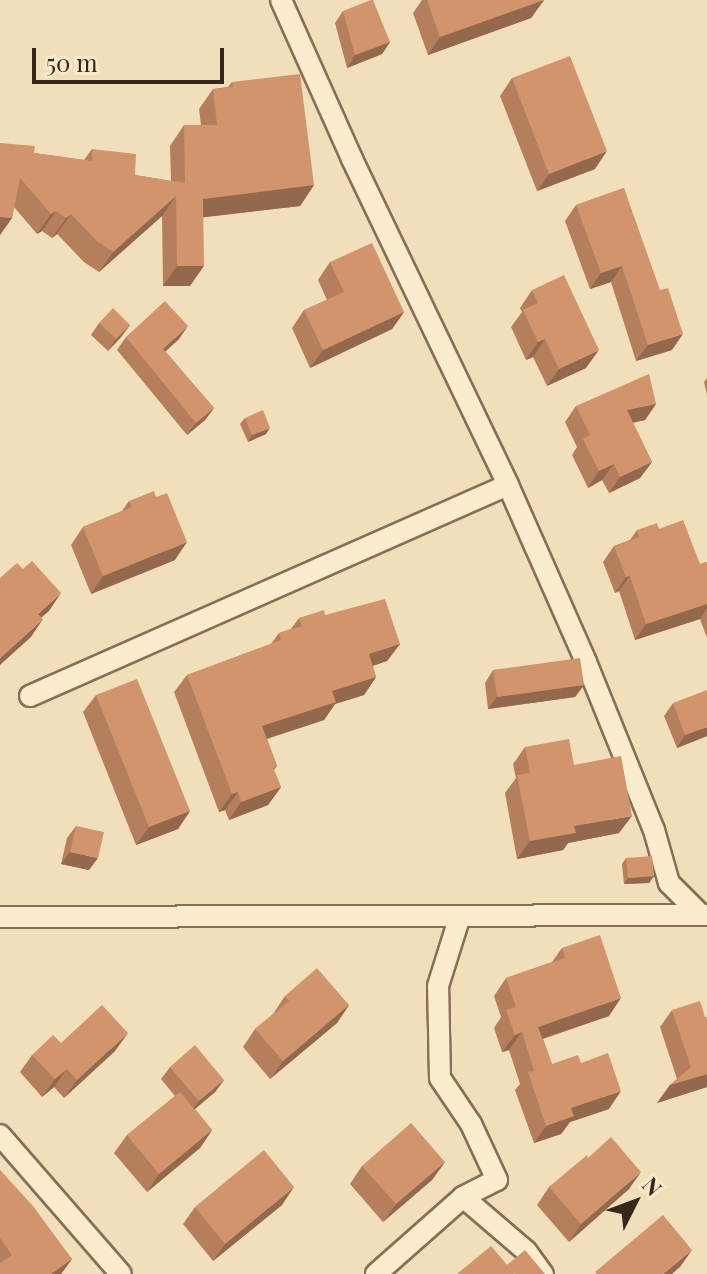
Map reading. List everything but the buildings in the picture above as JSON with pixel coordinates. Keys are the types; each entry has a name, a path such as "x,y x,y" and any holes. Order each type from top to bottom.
{"street":[{"path":"281,0 358,174 508,485 586,662 654,830 669,883 704,915"},
{"path":"30,696 508,485"},
{"path":"0,917 704,915"},
{"path":"376,1274 463,1197 497,1180 471,1124 440,1078 438,986 460,916"},
{"path":"0,1135 121,1274"},
{"path":"463,1197 526,1251 543,1274"}]}
